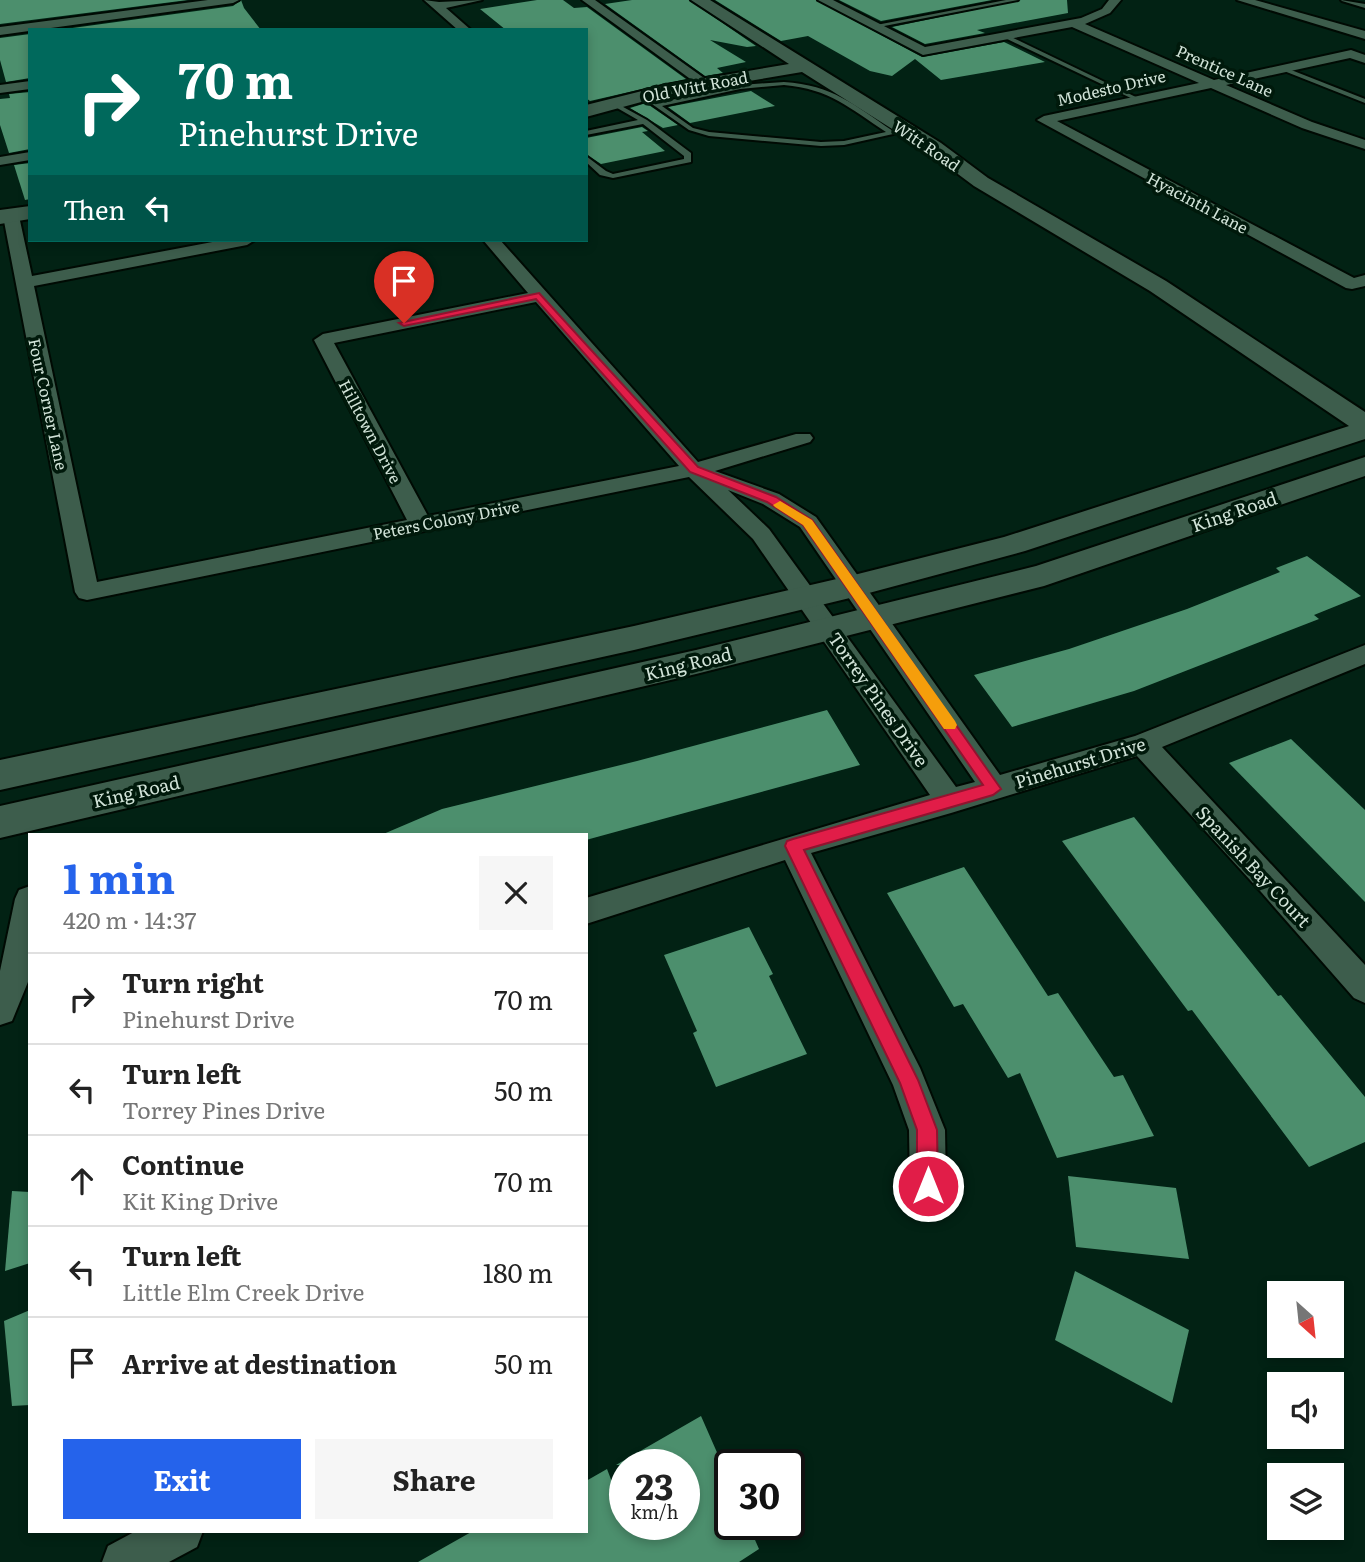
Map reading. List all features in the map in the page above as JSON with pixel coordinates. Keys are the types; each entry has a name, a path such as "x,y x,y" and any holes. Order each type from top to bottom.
{"street":[{"path":"30,28 139,17 233,0"},
{"path":"433,3 476,0"},
{"path":"589,0 705,83"},
{"name":"Witt Road","path":"699,0 805,66 900,132 1158,286 1365,424"},
{"path":"1243,0 1365,35"},
{"path":"829,1 923,51 1073,23 1100,14 1114,1"},
{"path":"433,3 463,28"},
{"name":"Prentice Lane","path":"1073,23 1307,125 1365,145"},
{"path":"0,31 28,28"},
{"name":"Modesto Drive","path":"1044,120 1351,54 1365,59"},
{"name":"Old Witt Road","path":"588,110 649,100 705,83 805,66"},
{"path":"0,89 28,85"},
{"name":"Hyacinth Lane","path":"1044,120 1359,282"},
{"path":"0,161 28,156"},
{"name":"Four Corner Lane","path":"14,215 24,284 87,592"},
{"path":"24,284 237,242"},
{"name":"Torrey Pines Drive","path":"493,242 694,470 761,534 951,802"},
{"name":"Witt Road","path":"1158,286 1274,343 1365,398"},
{"name":"Hilltown Drive","path":"420,523 323,340 539,296"},
{"name":"King Road","path":"0,775 634,638 854,586 1014,544 1365,430"},
{"name":"Peters Colony Drive","path":"87,592 694,470 803,438"},
{"name":"King Road","path":"0,822 43,824 1044,575 1365,466"},
{"path":"694,470 771,499 808,522 993,789"},
{"name":"Pinehurst Drive","path":"588,910 793,846 1142,744 1365,654"},
{"name":"Spanish Bay Court","path":"1142,744 1273,884 1365,988"},
{"path":"43,824 49,765"},
{"path":"793,846 908,1080 927,1130 928,1186"},
{"path":"0,1010 16,971 28,909"},
{"path":"124,1562 177,1533"}],"lane":[{"path":"873,26 1015,0"},
{"path":"1344,0 1365,5"},
{"path":"1007,37 1137,99"},
{"path":"1281,68 1365,101"},
{"path":"649,100 775,83 804,85 835,96 900,132"},
{"path":"649,100 691,129 709,134 821,144 900,132"},
{"path":"588,160 603,173 614,176 688,160 688,155 645,121 614,104"},
{"path":"588,133 645,121"}],"building":[{"path":"0,0 188,0 0,24"},
{"path":"241,0 259,28 73,28 233,6"},
{"path":"537,0 563,0 574,8 587,7 686,79 590,101 588,28 504,28 480,9"},
{"path":"632,0 689,0 756,46 747,47 710,40 746,62 717,68 723,73 705,76 605,4"},
{"path":"715,0 816,0 922,57 1004,42 1045,62 941,80 915,59 892,76 870,71 808,36 781,41"},
{"path":"839,0 992,0 881,21"},
{"path":"1021,0 1067,0 1068,13 977,30 985,33 925,44 892,27"},
{"path":"28,34 28,78 6,82 0,60 0,38"},
{"path":"751,91 775,106 690,123 668,107"},
{"path":"28,92 28,149 9,153 0,125 0,99 10,98 9,94"},
{"path":"646,103 678,125 663,128 630,108"},
{"path":"642,127 648,131 642,132 665,151 601,164 588,155 588,138"},
{"path":"28,163 28,199 25,200 14,165"},
{"path":"1307,556 1361,596 1314,615 1319,619 1134,691 1012,727 974,675 1069,649 1187,609 1280,572 1276,568"},
{"path":"827,710 860,765 588,839 588,833 386,833 442,809"},
{"path":"1291,739 1365,810 1365,902 1229,763"},
{"path":"1134,817 1278,996 1281,995 1365,1097 1365,1142 1309,1167 1192,1010 1188,1011 1062,841"},
{"path":"964,867 1048,996 1058,993 1114,1077 1123,1075 1154,1136 1057,1158 1020,1073 1008,1078 963,1004 954,1007 887,893"},
{"path":"749,927 773,974 769,976 807,1054 716,1087 693,1033 697,1031 664,955"},
{"path":"1068,1176 1176,1188 1189,1259 1076,1247"},
{"path":"12,1191 28,1192 28,1264 5,1271"},
{"path":"1075,1271 1189,1330 1172,1403 1055,1340"},
{"path":"28,1311 28,1405 12,1406 4,1321"},
{"path":"701,1416 716,1449 714,1540 755,1540 759,1549 739,1562 418,1562 469,1533 588,1533 588,1480 607,1469 609,1540 700,1540 700,1449 644,1449"}],"slow traffic":[{"path":"780,505 808,522 949,725"}],"route":[{"path":"404,323 539,296 694,470 771,499 808,522 993,789 793,846 908,1080 927,1130 928,1186"}]}
